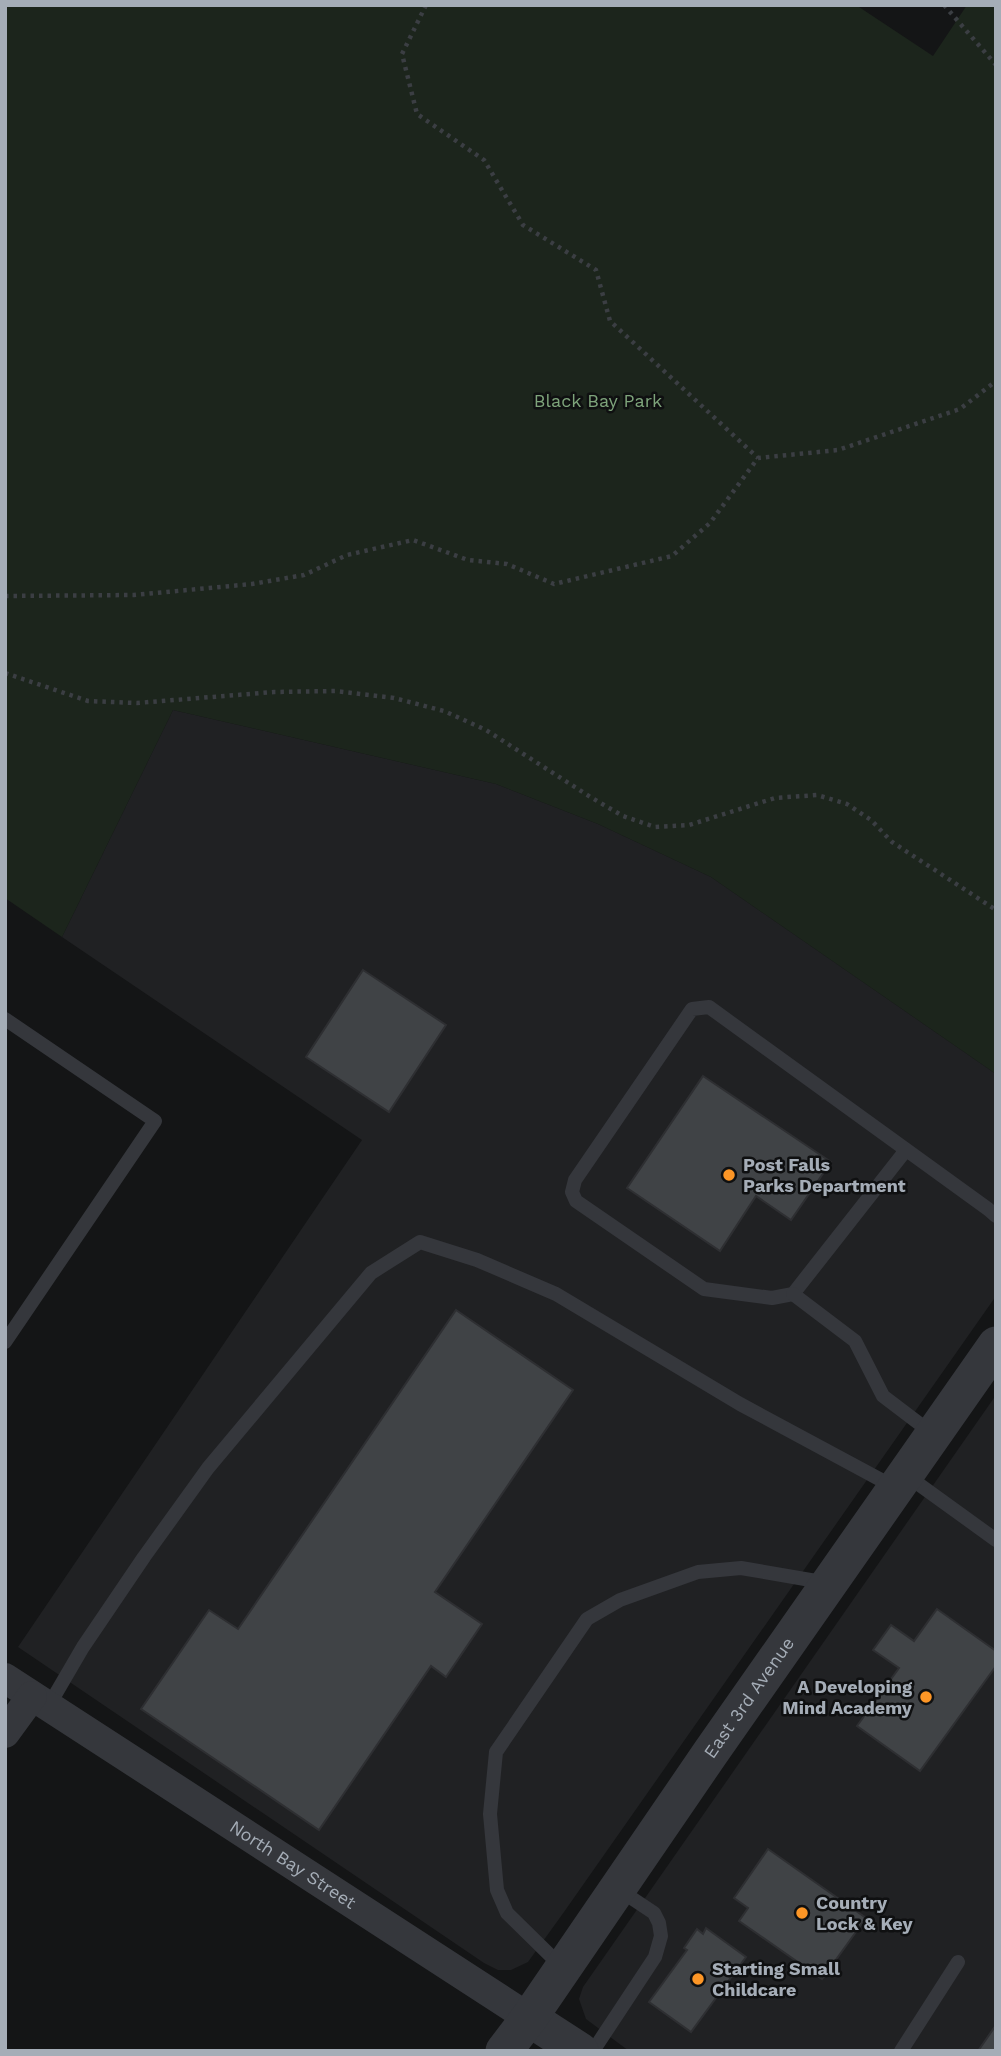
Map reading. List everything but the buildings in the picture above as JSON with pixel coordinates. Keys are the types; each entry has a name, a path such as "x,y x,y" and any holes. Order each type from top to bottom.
{"street":[{"name":"East 3rd Avenue","path":"504,2051 996,1345"},
{"name":"North Bay Street","path":"5,1678 580,2051"},
{"path":"5,1734 40,1701"}],"lane":[{"path":"906,1150 793,1294 772,1298 704,1289 576,1201 572,1192 575,1180 692,1009 709,1007 988,1209 996,1216"},
{"path":"5,1019 155,1121 5,1342"},
{"path":"40,1701 83,1647 208,1468 371,1273 420,1242 477,1260 556,1294 740,1404 901,1482 996,1540"},
{"path":"793,1294 855,1341 884,1396 934,1435"},
{"path":"563,1968 506,1913 497,1890 490,1814 496,1752 587,1619 620,1600 698,1572 741,1568 830,1583"},
{"path":"593,2051 655,1957 661,1936 654,1913 617,1888"},
{"path":"901,2051 958,1962"}],"path":[{"path":"426,5 402,54 417,114 484,160 523,225 596,270 610,321 758,458"},
{"path":"944,5 996,65"},
{"path":"5,596 134,595 252,584 304,575 347,555 413,540 468,560 507,564 554,584 672,556 710,523 758,458 838,450 960,409 996,381"},
{"path":"5,673 88,701 137,702 335,691 394,698 444,710 486,730 592,799 623,816 655,827 689,825 775,798 817,795 847,804 871,820 892,842 996,909"}],"shaded area":[{"path":"173,710 496,784 598,824 711,877 996,1074 996,1296 564,1912 528,1962 511,1970 498,1970 484,1963 18,1647 362,1140 62,937"},
{"path":"996,1395 996,2051 629,2051 586,2019 579,1999 583,1987"}],"green space":[{"name":"Black Bay Park","path":"5,5 856,5 933,56 967,5 996,5 996,1074 711,877 598,824 496,784 173,710 62,937 5,898"}],"place":[{"name":"Post Falls Parks Department","path":"729,1175"},
{"name":"A Developing Mind Academy","path":"926,1697"},
{"name":"Country Lock & Key","path":"802,1913"},
{"name":"Starting Small Childcare","path":"698,1979"}]}
